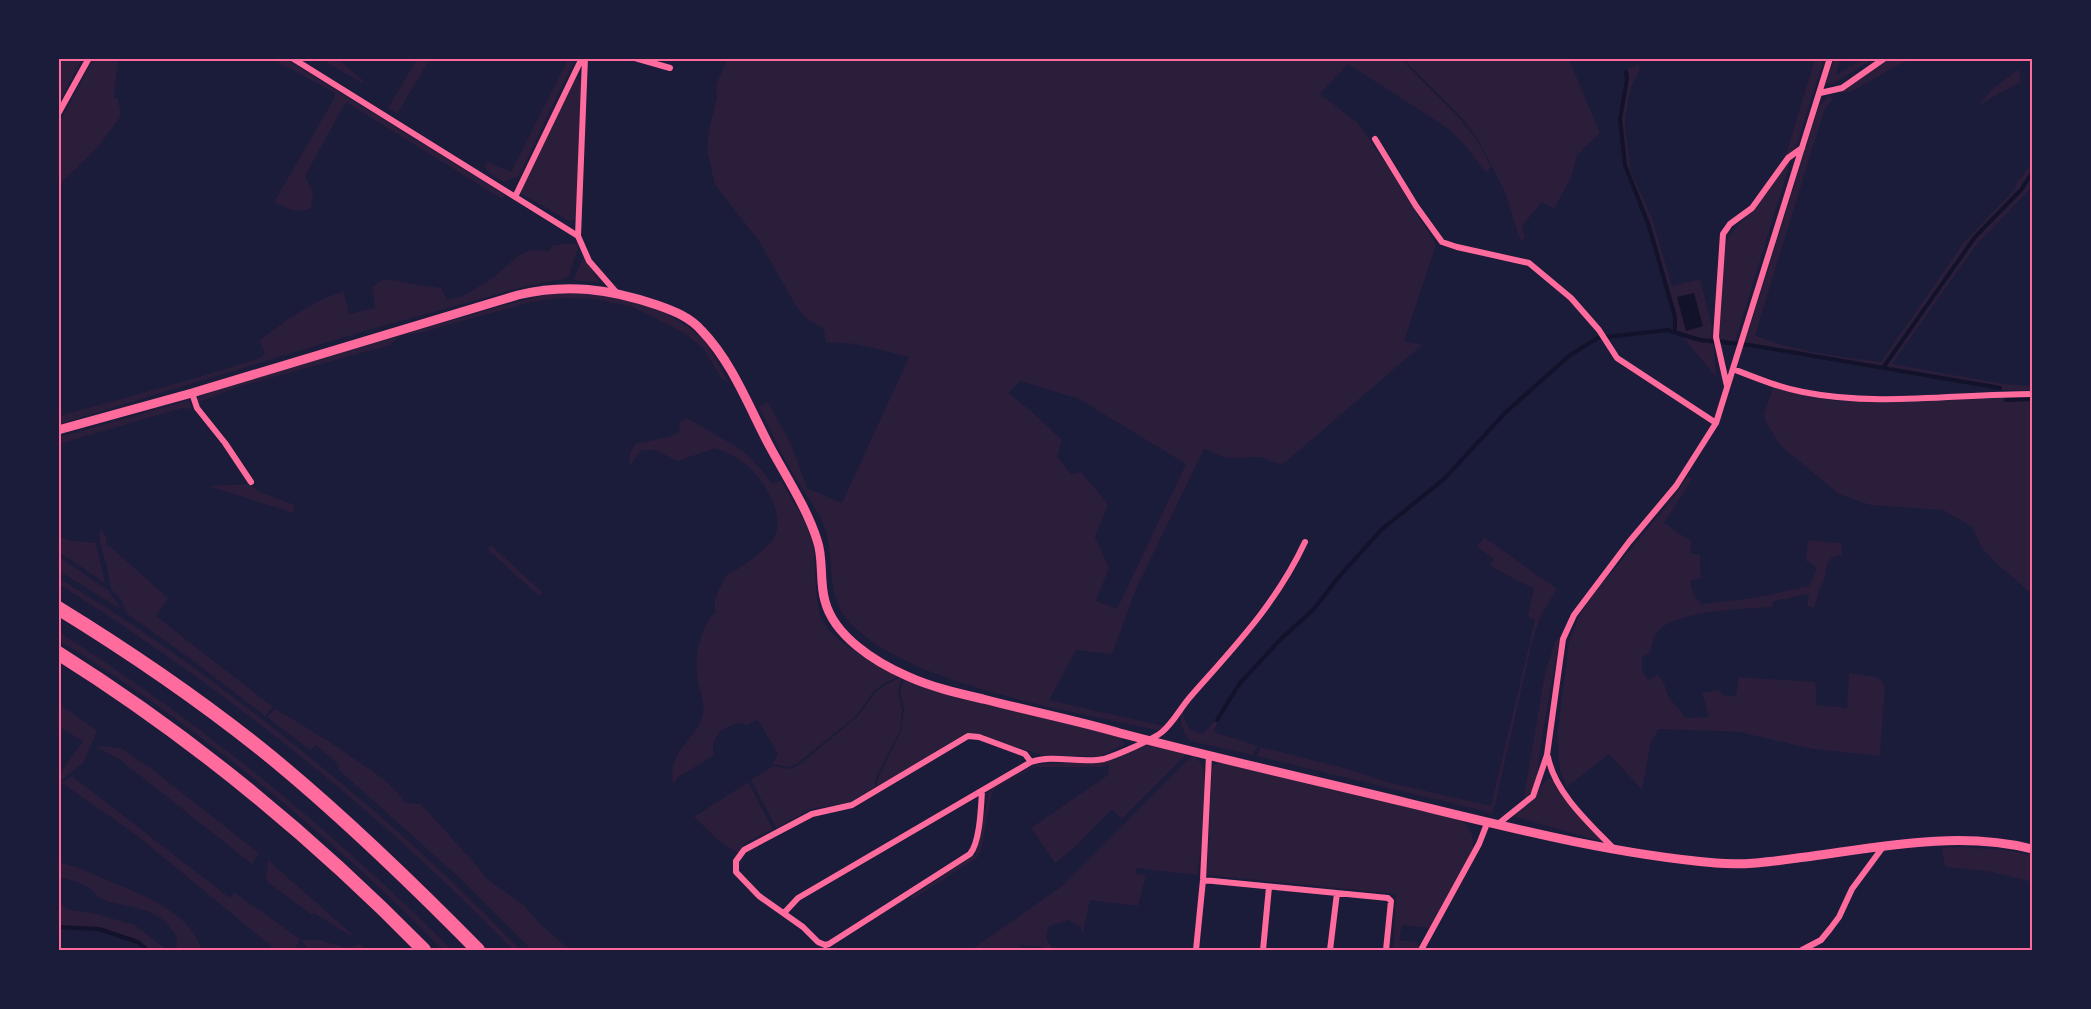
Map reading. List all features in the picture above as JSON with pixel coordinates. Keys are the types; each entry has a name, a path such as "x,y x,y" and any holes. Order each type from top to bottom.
{"highway":[{"path":"58,608 178,687 260,748 339,815 478,951"},
{"path":"58,653 156,719 236,779 314,844 424,951"}],"street":[{"path":"58,114 88,58"},
{"path":"292,58 578,236"},
{"path":"515,197 584,58"},
{"path":"584,58 578,236 590,261 616,292"},
{"path":"635,58 670,68"},
{"path":"1498,824 1533,796 1547,755 1563,639 1574,615 1629,542 1676,486 1716,423 1830,58"},
{"path":"1820,93 1842,88 1885,58"},
{"path":"1375,139 1416,206 1442,242 1457,248 1529,263 1571,298 1599,330 1617,358 1716,423"},
{"path":"1727,386 1716,340 1723,234 1730,224 1752,208 1788,158 1802,148"},
{"path":"58,430 192,393 535,291 574,288 616,292 653,303 684,316 698,326 720,354 815,534 820,555 824,599 835,623 850,641 887,666 921,682 1209,756 1616,850 1732,864 1958,840 2032,849"},
{"path":"1733,369 1771,384 1839,397 2032,394"},
{"path":"192,393 197,408 225,443 251,482"},
{"path":"784,913 798,898 1031,762 1049,759 1103,759 1149,740 1162,732 1188,699 1250,631 1290,573 1305,542"},
{"path":"982,791 975,845 970,855 835,942 821,944 784,913 759,896 736,872 736,861 744,850 812,814 852,805 968,736 979,737 1025,754 1031,762"},
{"path":"1547,755 1550,768 1558,783 1616,850"},
{"path":"1196,951 1203,880 1209,756"},
{"path":"1421,951 1479,844 1488,822"},
{"path":"1802,951 1821,940 1830,929 1843,911 1852,889 1883,847"},
{"path":"1203,880 1388,898 1391,901 1386,951"},
{"path":"1263,951 1269,887"},
{"path":"1330,951 1337,893"}],"shaded area":[{"path":"1400,58 1463,122 1478,142 1491,167 1486,173 1464,144 1446,127 1348,64 1320,94 1357,122 1436,245 1404,341 1422,345 1282,465 1261,457 1226,458 1204,449 1136,589 1112,654 1076,650 1049,700 1163,726 1161,731 1038,704 944,677 903,659 868,639 844,615 835,596 826,532 816,510 789,468 759,407 768,402 792,446 807,488 842,503 909,357 856,344 826,342 824,330 805,317 796,306 759,241 715,185 707,151 709,129 717,97 716,85 727,59","holes":["1020,381 1079,399 1186,464 1117,609 1096,601 1109,568 1095,537 1108,504 1081,472 1071,474 1057,457 1062,440 1008,393"]},
{"path":"58,59 82,59 59,103"},
{"path":"93,59 118,59 114,97 118,99 121,116 98,147 59,185 59,123"},
{"path":"272,59 286,59 505,195 502,199 346,102 305,176 313,193 311,208 297,211 274,202 335,97 335,93"},
{"path":"321,59 338,59 363,80 362,83"},
{"path":"417,59 430,59 397,114 388,108"},
{"path":"568,59 575,59 519,176 504,182 495,177 484,166 487,162 511,172"},
{"path":"1403,59 1569,59 1600,133 1577,155 1571,178 1554,209 1542,202 1522,226 1525,237 1522,242 1506,194 1479,141 1464,120"},
{"path":"1815,59 1824,59 1796,147 1785,158"},
{"path":"1834,59 1840,59 1836,75 1863,59 1872,59 1833,84 1826,83"},
{"path":"1889,59 1909,59 1851,92 1839,91"},
{"path":"1639,64 1640,71 1632,84 1628,100 1625,125 1631,172 1652,218 1672,286 1700,279 1712,326 1711,339 1677,331 1676,317 1650,225 1626,165 1621,120 1627,69"},
{"path":"2019,69 2020,82 1979,105 1991,90"},
{"path":"577,79 581,83 577,217 571,222 522,194 521,189"},
{"path":"1830,95 1832,99 1824,111 1755,335 1768,340 1816,353 1881,362 1964,242 2015,189 2016,183 2032,164 2032,171 2019,189 1973,238 1882,367 1745,343 1819,106"},
{"path":"1791,160 1735,342 1719,338 1725,248 1728,237 1751,211 1786,163"},
{"path":"2032,175 2032,187 1976,245 1892,364 2004,384 2032,386 2032,390 2003,390 1991,384 1885,368 1975,238 2021,191"},
{"path":"577,243 578,248 569,276 563,279 527,286 365,331 59,424 59,416 260,358 265,353 259,341 300,312 344,291 349,314 375,308 372,287 384,279 441,288 447,300 463,296 494,277 519,255 531,250 549,251 553,245"},
{"path":"584,256 600,283 573,280"},
{"path":"1694,293 1703,326 1686,331 1677,297"},
{"path":"548,294 602,295 638,303 672,317 701,338 713,354 730,385 721,378 703,348 684,333 633,307 594,299 559,298 531,302 420,333 401,336 390,345 238,387 197,403 199,397 232,384 512,303"},
{"path":"1683,337 1713,344 1716,377"},
{"path":"1773,388 1835,401 1914,402 2032,395 2032,398 2005,400 2032,400 2032,594 1982,548 1972,527 1943,510 1870,505 1839,494 1781,446 1766,422 1764,414"},
{"path":"189,400 191,409 182,408 59,444 59,437"},
{"path":"687,418 740,449 751,458 773,484 781,480 810,535 818,606 824,624 848,646 900,676 874,691 856,716 798,763 789,767 772,764 778,754 758,720 746,725 737,724 725,728 714,742 714,755 677,778 674,785 673,764 695,732 703,714 696,663 697,653 706,626 716,611 717,594 725,576 751,560 772,541 777,523 770,495 754,472 746,464 715,448 678,461 655,450 642,450 629,466 630,453 635,444 672,436 679,431 680,421"},
{"path":"1688,476 1692,479 1664,523 1692,542 1690,553 1700,555 1701,579 1691,580 1691,584 1694,594 1702,604 1754,598 1809,586 1816,569 1814,565 1806,561 1808,540 1841,542 1842,555 1831,558 1827,564 1824,581 1814,608 1807,606 1809,594 1774,601 1772,607 1709,612 1691,616 1663,627 1653,639 1650,653 1642,657 1642,671 1648,680 1657,675 1660,678 1669,697 1685,718 1709,717 1702,693 1719,690 1726,696 1736,695 1739,677 1815,682 1816,705 1847,708 1849,673 1879,678 1885,686 1880,756 1813,749 1739,732 1659,729 1651,742 1642,790 1609,754 1567,787 1560,770 1557,737 1569,642 1579,616 1596,591 1672,499"},
{"path":"249,484 260,492 295,505 293,513 209,486"},
{"path":"101,530 106,536 106,543 168,598 156,616 273,707 265,716 126,613 121,599 111,589 101,547 99,535"},
{"path":"58,536 68,540 96,543 105,583 59,552"},
{"path":"1484,537 1557,589 1542,613 1533,638 1492,813 1257,756 1261,747 1348,769 1387,782 1491,806 1535,620 1528,616 1534,589 1490,566 1494,559 1477,547"},
{"path":"491,545 543,593 539,596 487,549"},
{"path":"58,556 109,591 122,610 59,571"},
{"path":"58,578 163,646 302,751 414,846 486,914 520,950 513,950 408,848 297,754 180,666 59,584"},
{"path":"59,632 164,703 264,780 360,863 452,950 443,950 354,864 260,784 161,709 59,640"},
{"path":"1560,637 1537,776 1531,792 1524,798 1545,673 1555,642"},
{"path":"903,676 898,690 902,711 900,730 875,780 875,787 851,802 811,809 776,828 751,780 773,766 790,769 799,765 857,717 875,693"},
{"path":"905,677 1122,737 1124,745 1101,756 1045,756 968,732 877,787 877,781 901,730 904,710 900,690"},
{"path":"59,704 97,732 83,763 59,782 59,775 83,741 59,727"},
{"path":"275,709 370,770 392,787 406,803 421,804 487,879 524,905 540,924 570,950 532,950 463,881 338,769 339,765 316,745 310,750 267,717"},
{"path":"1183,711 1186,723 1195,732 1203,734 1214,721 1218,720 1214,732 1258,746 1253,755 1191,741 1182,725 1181,713"},
{"path":"1151,745 1186,752 1186,755 1122,819 1112,809 1073,849 1055,863 1031,828 1108,775 1109,765 1102,767 1035,767 996,788 992,793 981,850 977,858 913,899 912,896 976,854 989,792 995,787 1037,764 1098,762"},
{"path":"96,747 121,748 153,770 259,853 252,864 119,759"},
{"path":"1193,755 1200,761 1205,794 1197,875 1136,868 1136,874 1146,875 1138,906 1090,900 1083,933 1079,925 1068,920 1049,926 1047,940 1055,950 1020,945 1019,950 971,950 1062,886"},
{"path":"1221,762 1461,820 1471,833 1473,849 1429,928 1402,925 1399,940 1416,942 1419,945 1416,950 1393,950 1396,894 1207,875 1212,769 1214,765"},
{"path":"72,776 230,898 234,892 301,940 293,950 276,950 136,835 62,783"},
{"path":"1547,779 1556,784 1604,842 1512,816 1527,804"},
{"path":"748,782 773,829 745,843 738,853 719,841 694,817"},
{"path":"1942,848 2005,850 2032,855 2032,882 1988,871 1945,867"},
{"path":"268,860 353,935 349,935 314,913 312,915 269,883 266,879"},
{"path":"58,863 85,871 165,907 188,926 201,950 175,950 177,942 175,935 168,924 160,918 143,910 104,900 85,886 59,877"},
{"path":"59,903 70,910 93,913 135,925 167,950 148,950 138,941 99,928 59,926"},
{"path":"301,940 320,940 346,948 360,944 366,950 309,950"}],"waterway":[{"path":"1626,72 1627,79 1620,119 1625,165 1649,226 1675,317 1675,332"},
{"path":"1883,368 1975,237 2021,190 2032,173"},
{"path":"1217,720 1240,683 1281,639 1314,609 1337,579 1381,530 1444,479 1505,413 1570,355 1598,338 1667,330 1700,340 1750,345 2000,388"},
{"path":"2006,400 2032,399"},
{"path":"58,927 99,929 138,942 147,950"}]}
